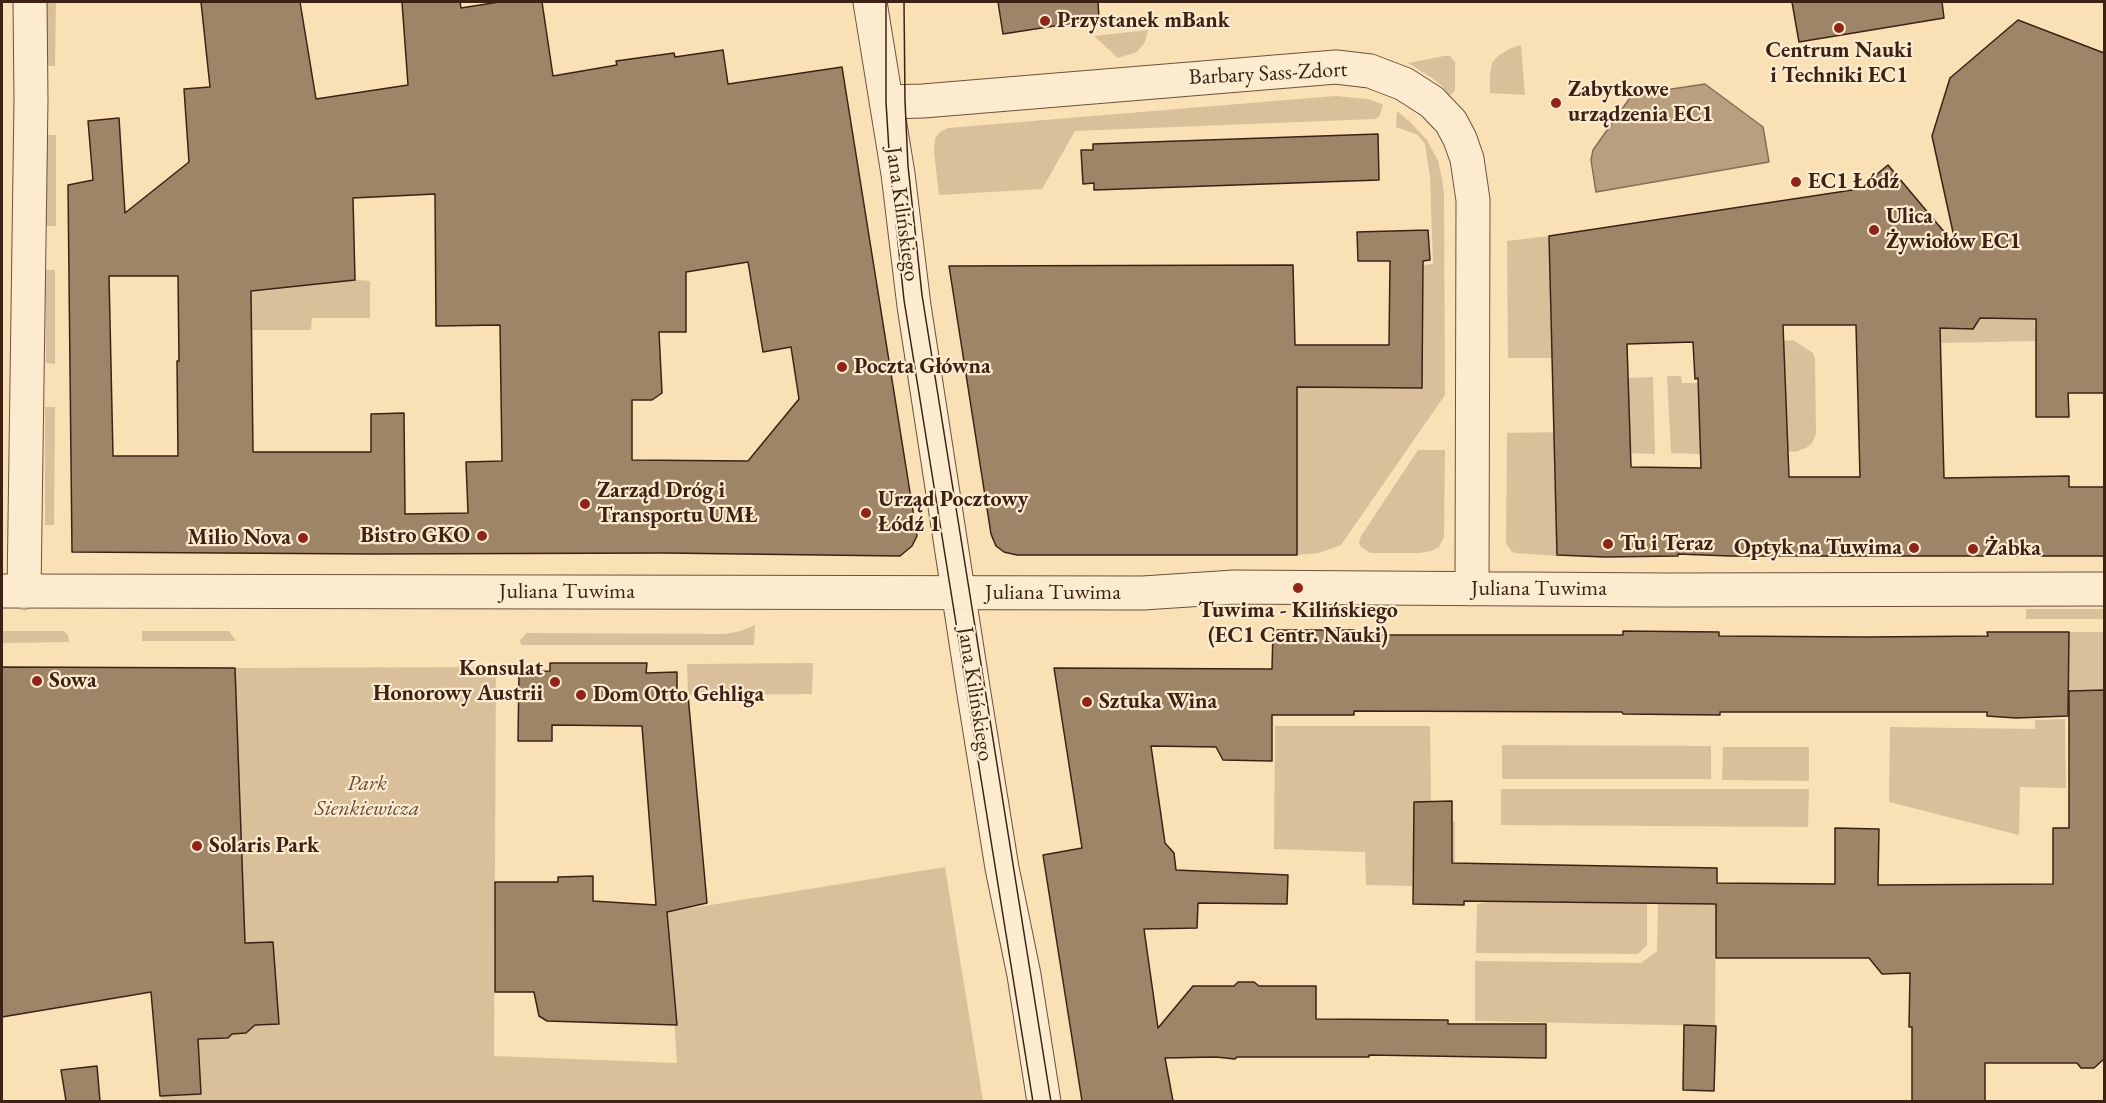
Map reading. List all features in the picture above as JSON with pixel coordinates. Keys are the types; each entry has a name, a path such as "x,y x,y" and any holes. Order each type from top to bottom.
{"street":[{"path":"13,592 30,111 30,2"},
{"name":"Jana Kilińskiego","path":"870,2 898,174 914,306 1002,868 1024,975 1044,1101"},
{"name":"Barbary Sass-Zdort","path":"886,102 935,100 1336,67 1370,71 1404,84 1432,102 1451,122 1460,139 1467,159 1473,200 1472,589"},
{"name":"Juliana Tuwima","path":"13,592 1143,593 1234,587 2104,589"}],"green space":[{"path":"46,2 56,2 55,66 45,66"},
{"path":"1148,30 1145,42 1137,52 1118,58 1094,36"},
{"path":"1521,45 1525,95 1490,93 1492,63 1498,56"},
{"path":"1450,56 1455,62 1455,90 1449,95 1432,78 1408,63"},
{"path":"1335,96 1368,99 1383,104 1379,117 1375,119 1075,131 1042,189 939,195 934,151 935,139 940,132 948,128"},
{"path":"1397,111 1427,140 1438,161 1442,178 1445,395 1341,545 1319,553 1297,555 1297,387 1422,388 1423,265 1433,264 1430,177 1425,144 1418,135 1396,127"},
{"path":"46,135 56,135 56,226 46,226"},
{"path":"1549,236 1552,358 1508,358 1507,241"},
{"path":"45,270 55,270 55,364 46,363"},
{"path":"1989,275 1992,318 2034,319 2036,341 1940,343 1938,278"},
{"path":"357,280 370,281 370,318 312,318 311,330 218,330 218,294"},
{"path":"1793,340 1813,353 1815,359 1816,434 1812,443 1795,452 1788,451 1783,341"},
{"path":"1667,376 1681,376 1682,383 1698,383 1701,454 1671,453"},
{"path":"1653,377 1655,454 1630,453 1628,378"},
{"path":"45,407 55,407 54,525 45,525"},
{"path":"1561,432 1561,443 1554,444 1557,556 1515,553 1506,543 1507,433"},
{"path":"1418,450 1445,450 1444,537 1439,547 1431,551 1370,553 1360,546 1361,536"},
{"path":"2026,609 2104,609 2104,619 2026,619"},
{"path":"755,625 754,645 521,645 520,640 527,633 725,634"},
{"path":"2,631 64,631 68,635 69,642 2,643"},
{"path":"142,631 229,631 236,641 142,641"},
{"path":"2069,632 2104,632 2104,690 2069,691"},
{"path":"813,663 812,694 688,695 687,664"},
{"name":"Park Sienkiewicza","path":"496,667 494,1056 677,1063 667,912 945,867 983,1101 161,1101 151,992 245,943 235,668"},
{"path":"2065,719 2066,788 2020,787 2019,835 1889,802 1890,727 2035,729 2035,720"},
{"path":"1275,726 1430,726 1431,801 1414,802 1414,822 1455,822 1455,872 1412,871 1412,886 1366,885 1365,852 1274,849"},
{"path":"1502,745 1711,746 1711,779 1502,779"},
{"path":"1723,747 1809,747 1809,781 1722,780"},
{"path":"1501,789 1809,789 1808,827 1501,825"},
{"path":"1490,901 1647,904 1647,945 1638,954 1476,953 1477,904"},
{"path":"1658,904 1716,904 1715,1026 1475,1021 1475,961 1641,963 1657,951"}],"shaded area":[{"path":"1705,84 1763,127 1769,162 1596,192 1591,160 1593,150 1632,95"}],"building":[{"path":"201,2 300,2 316,99 408,85 402,2 460,2 461,8 499,2 542,2 553,76 617,65 616,61 674,53 675,57 723,50 728,84 842,67 917,536 912,546 900,556 664,553 72,552 68,185 93,180 88,121 119,118 125,213 189,162 184,89 210,87","holes":["435,194 436,326 500,325 502,461 466,462 468,513 405,514 404,413 371,414 371,452 253,452 251,291 355,280 353,198","748,262 763,352 791,347 799,399 748,461 632,460 632,400 652,400 662,393 659,332 686,332 686,272","109,276 178,276 178,456 113,456"]},
{"name":"Przystanek mBank","path":"998,2 1098,2 1099,19 1003,34"},
{"name":"Centrum Nauki i Techniki EC1","path":"1792,2 1942,2 1944,18 1799,42"},
{"path":"2018,20 2104,53 2104,393 2068,393 2069,417 2036,417 2036,319 1980,318 1973,329 1940,328 1944,478 2069,476 2069,487 2104,487 2104,556 1678,554 1678,556 1605,557 1557,555 1549,236 1859,189 1888,165 1956,246 1932,136 1950,78","holes":["1783,325 1856,325 1860,477 1789,477","1693,342 1695,379 1698,378 1701,468 1631,467 1627,344"]},
{"path":"1378,134 1379,180 1094,190 1094,183 1083,184 1081,150 1093,150 1093,144"},
{"path":"1428,230 1430,260 1423,261 1422,388 1297,387 1297,555 1017,555 1004,552 996,546 991,534 949,266 1293,265 1295,345 1389,345 1390,261 1358,261 1357,232"},
{"path":"1273,630 1354,630 1354,635 1623,635 1623,631 1719,632 1719,636 1866,637 1988,636 1987,632 2069,632 2068,716 2016,718 1987,716 1987,712 1720,712 1720,715 1623,714 1622,712 1354,711 1354,715 1272,715 1272,761 1223,760 1216,747 1151,746 1165,843 1174,853 1176,870 1288,875 1287,904 1198,903 1197,928 1144,929 1158,1028 1193,986 1234,986 1238,982 1254,982 1259,986 1316,986 1316,1019 1448,1020 1448,1024 1546,1024 1546,1058 1369,1055 1369,1057 1237,1057 1235,1059 1165,1058 1173,1101 1082,1101 1043,855 1082,848 1054,668 1272,669"},
{"path":"550,663 647,663 646,673 677,672 677,696 688,695 707,903 667,912 677,1025 547,1021 539,1016 534,992 495,992 495,882 558,882 558,877 593,876 593,901 656,905 642,726 552,725 552,741 518,741 519,672 550,671"},
{"path":"2,667 235,668 245,943 273,942 279,1024 255,1025 246,1033 232,1034 228,1038 198,1039 201,1094 160,1096 151,992 2,1017"},
{"path":"2104,690 2104,1059 2094,1068 2081,1068 2077,1063 1985,1063 1985,1101 1912,1101 1912,1027 1909,1027 1910,973 1882,974 1869,958 1716,958 1716,904 1464,901 1464,905 1413,904 1414,802 1452,801 1452,863 1717,868 1717,883 1835,884 1835,828 1879,829 1878,885 2053,884 2053,828 2069,828 2069,691"},
{"path":"1684,1025 1716,1026 1714,1091 1683,1090"},
{"path":"97,1066 100,1101 66,1101 61,1070"}],"tram line":[{"path":"886,2 886,102 890,167 904,300 1033,1102"},
{"path":"904,2 908,166 922,295 1051,1102"}],"place":[{"name":"Przystanek mBank","path":"1045,21"},
{"name":"Centrum Nauki i Techniki EC1","path":"1839,28"},
{"name":"Zabytkowe urządzenia EC1","path":"1556,103"},
{"name":"EC1 Łódź","path":"1796,182"},
{"name":"Ulica Żywiołów EC1","path":"1874,230"},
{"name":"Poczta Główna","path":"842,367"},
{"name":"Zarząd Dróg i Transportu UMŁ","path":"585,504"},
{"name":"Urząd Pocztowy Łódź 1","path":"866,513"},
{"name":"Bistro GKO","path":"482,536"},
{"name":"Milio Nova","path":"303,538"},
{"name":"Tu i Teraz","path":"1608,544"},
{"name":"Optyk na Tuwima","path":"1914,548"},
{"name":"Żabka","path":"1973,549"},
{"name":"Tuwima - Kilińskiego (EC1 Centr. Nauki)","path":"1298,588"},
{"name":"Sowa","path":"37,681"},
{"name":"Konsulat Honorowy Austrii","path":"555,682"},
{"name":"Dom Otto Gehliga","path":"581,695"},
{"name":"Sztuka Wina","path":"1087,702"},
{"name":"Solaris Park","path":"197,846"}]}
